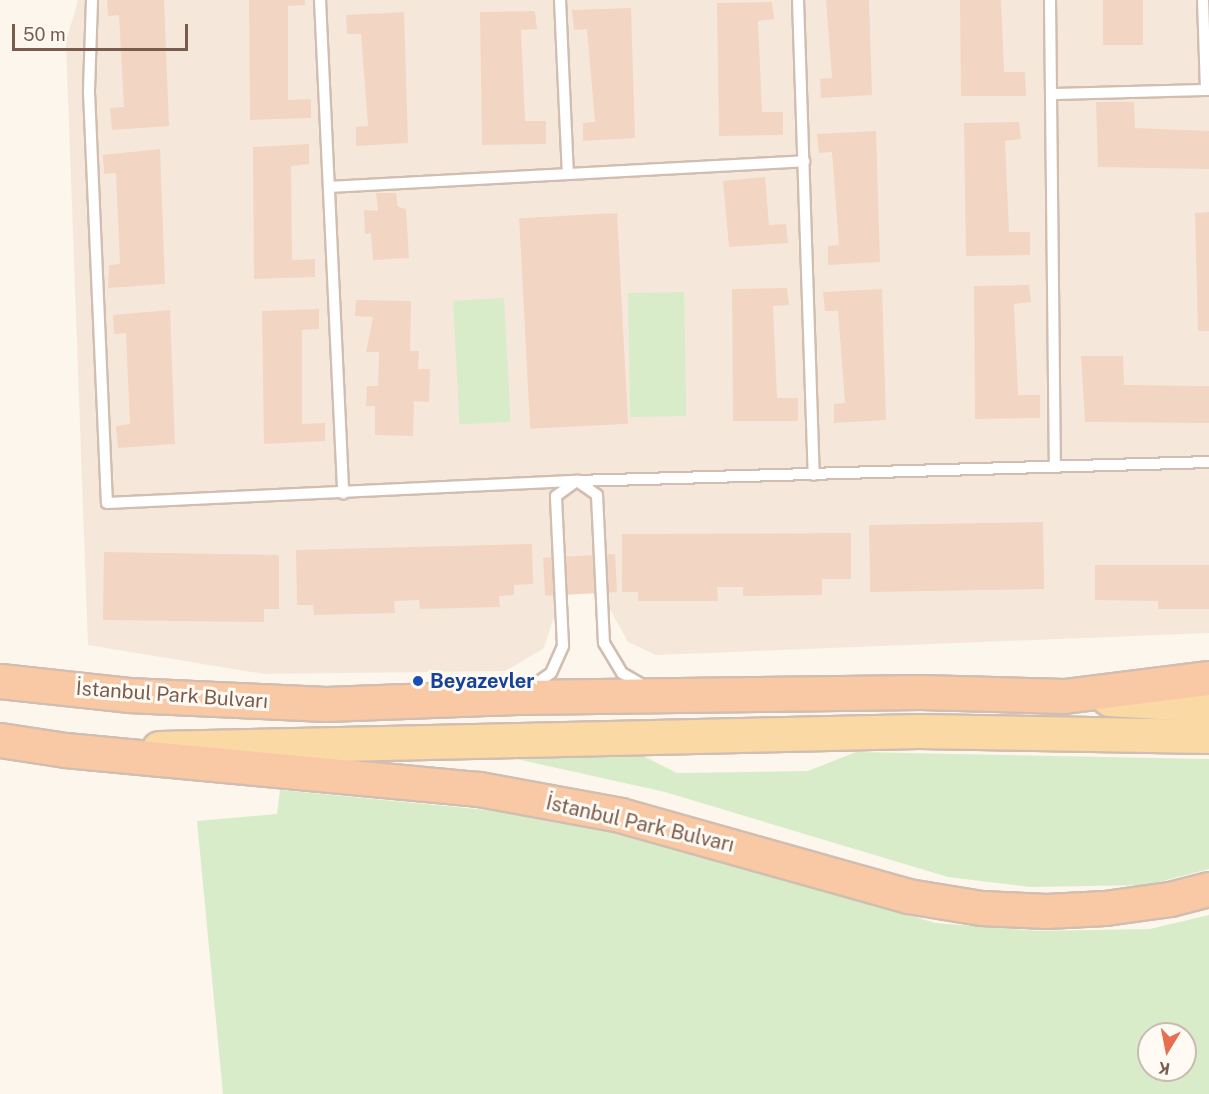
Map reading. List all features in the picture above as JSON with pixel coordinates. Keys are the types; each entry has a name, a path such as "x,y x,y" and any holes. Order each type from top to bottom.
{"highway":[{"name":"İstanbul Park Bulvarı","path":"0,681 225,701 326,704 517,697 920,692 1064,696 1209,678"},
{"name":"İstanbul Park Bulvarı","path":"0,740 65,750 479,789 620,815 908,896 981,908 1046,911 1105,908 1170,899 1209,889"}],"main road":[{"path":"1064,696 1209,705"},
{"name":"İstanbul Park Bulvarı","path":"65,750 920,731 1209,736"}],"lane":[{"path":"92,0 89,92 107,503 577,482 1209,462"},
{"path":"320,0 343,493"},
{"path":"560,0 568,174"},
{"path":"798,0 814,475"},
{"path":"1050,0 1055,466"},
{"path":"1051,94 1207,90 1203,0"},
{"path":"329,187 804,161"},
{"path":"577,482 597,495 604,643 622,673 662,695"},
{"path":"517,697 551,673 563,646 556,496 577,482"}],"shaded area":[{"path":"78,0 1209,0 1209,633 656,655 628,642 601,593 561,595 544,648 506,671 264,674 88,645 66,42"}],"green space":[{"path":"684,292 686,416 630,417 628,293"},
{"path":"504,298 510,422 460,424 453,301"},
{"path":"856,752 1209,759 1209,869 1147,885 1030,887 948,877 665,792 503,756 643,756 677,773 808,771"},
{"path":"280,790 570,818 936,923 1037,931 1150,929 1209,915 1209,1094 223,1094 197,821 277,814"}],"building":[{"path":"107,0 164,0 169,126 112,130 110,108 124,107 119,15 108,16"},
{"path":"249,0 305,0 305,5 288,6 288,100 311,99 311,118 250,120"},
{"path":"826,0 869,0 872,95 821,98 820,79 832,78"},
{"path":"960,0 1001,0 1004,72 1025,72 1026,96 961,96"},
{"path":"1103,0 1143,0 1143,45 1103,45"},
{"path":"772,2 774,19 758,21 762,112 783,112 783,135 719,136 717,3"},
{"path":"631,8 635,138 583,141 583,123 595,122 587,29 574,30 572,10"},
{"path":"535,11 537,29 521,30 525,121 546,121 546,144 482,145 480,12"},
{"path":"404,12 408,143 356,146 356,127 368,126 361,34 347,34 346,15"},
{"path":"1096,102 1134,102 1135,128 1209,131 1209,169 1098,167"},
{"path":"1019,122 1021,139 1005,141 1009,232 1030,232 1030,255 966,256 964,123"},
{"path":"876,131 880,262 828,265 828,246 839,245 832,152 819,153 817,134"},
{"path":"309,144 309,164 291,166 292,260 315,259 315,277 254,279 253,147"},
{"path":"160,149 165,284 108,288 109,265 120,264 116,173 104,174 103,155"},
{"path":"765,177 769,225 786,224 788,243 729,247 723,181"},
{"path":"376,193 396,193 398,207 406,209 409,258 373,260 371,233 365,234 364,210 378,211"},
{"path":"1209,212 1209,331 1198,331 1195,213"},
{"path":"617,213 628,424 530,429 519,218"},
{"path":"1029,285 1031,302 1014,304 1018,395 1040,395 1040,418 975,419 974,286"},
{"path":"787,288 789,305 773,306 777,398 798,398 798,421 733,421 732,289"},
{"path":"882,289 886,420 834,423 834,404 845,403 838,311 825,311 823,292"},
{"path":"356,300 411,301 410,351 419,351 418,369 430,369 429,402 414,401 413,436 375,435 375,406 366,406 367,386 378,386 379,352 366,352 373,317 355,316"},
{"path":"319,309 319,329 302,330 302,424 325,423 325,441 264,444 262,311"},
{"path":"170,310 175,444 118,448 116,426 130,424 126,333 114,334 113,315"},
{"path":"1081,356 1123,356 1124,385 1209,386 1209,423 1085,422"},
{"path":"1043,522 1044,589 870,592 869,525"},
{"path":"851,533 851,579 822,579 822,595 743,596 743,587 717,587 718,601 638,601 638,592 622,592 622,534"},
{"path":"532,544 533,584 514,585 514,595 499,596 500,607 420,609 419,600 394,601 395,613 314,615 313,605 297,605 296,550"},
{"path":"104,552 279,555 279,609 264,609 264,622 103,620"},
{"path":"615,554 617,592 545,596 543,558"},
{"path":"1095,565 1209,565 1209,609 1158,609 1158,601 1095,600"}],"place":[{"name":"Beyazevler","path":"418,681"}]}
